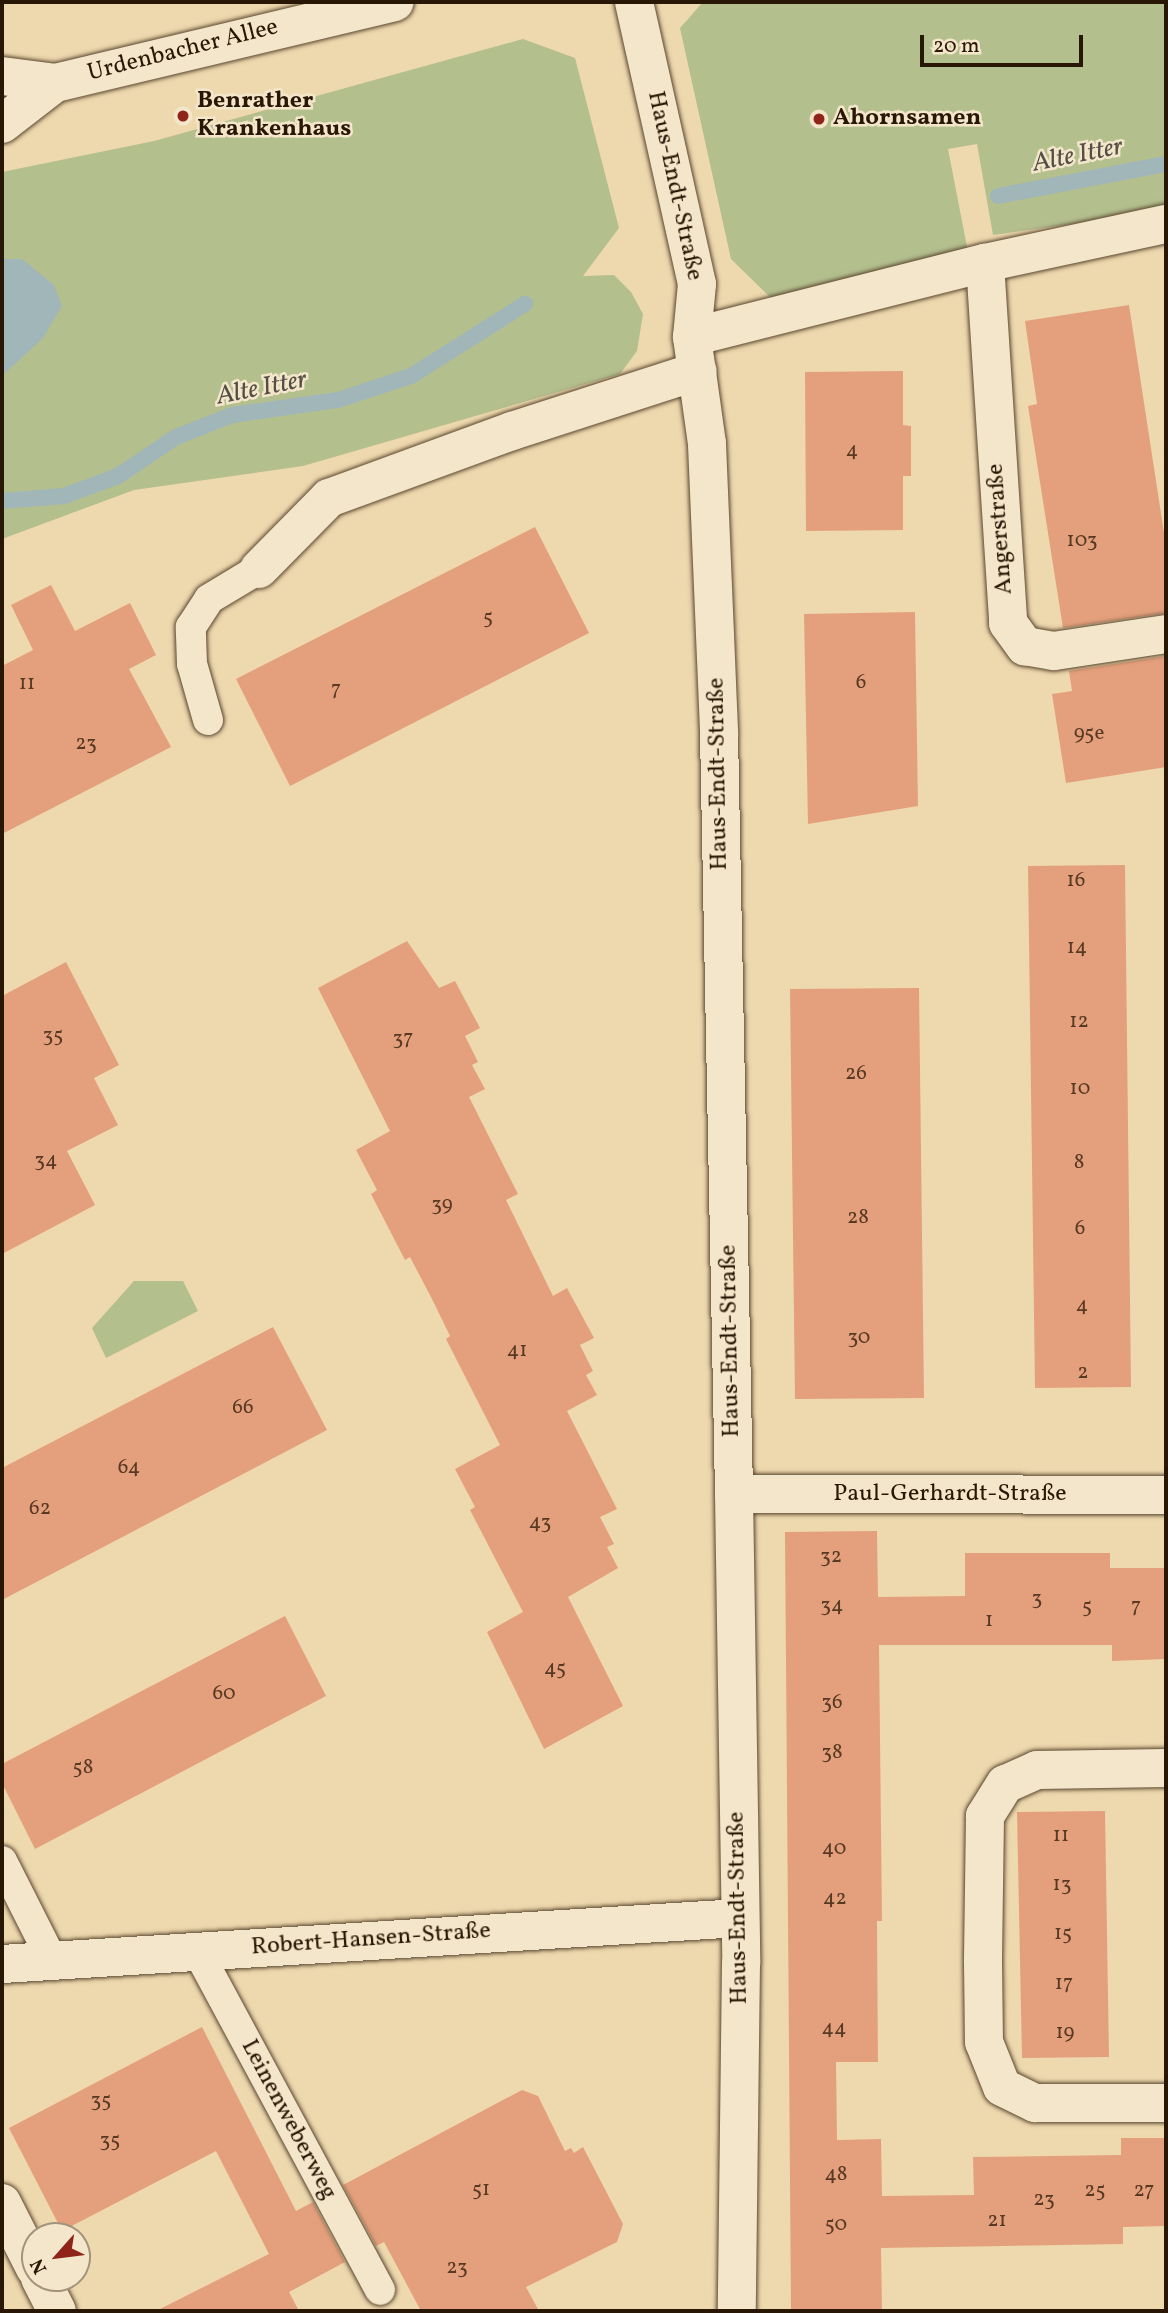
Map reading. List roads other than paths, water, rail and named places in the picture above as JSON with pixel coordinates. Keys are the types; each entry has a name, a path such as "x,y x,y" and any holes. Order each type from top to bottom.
{"street":[{"name":"Urdenbacher Allee","path":"2,76 55,83 394,2"},
{"name":"Haus-Endt-Straße","path":"634,2 697,284 695,354 707,444 719,733 734,1494 740,1918 737,2311"},
{"name":"Urdenbacher Allee","path":"2,124 55,83"},
{"path":"259,569 329,498 512,431 695,354 985,263 1166,224"},
{"name":"Angerstraße","path":"985,263 1007,623 1025,646 1054,652 1166,634"},
{"name":"Paul-Gerhardt-Straße","path":"734,1494 1166,1495"},
{"path":"1166,1768 1037,1770 1005,1784 985,1816 983,1962 984,2042 1002,2087 1035,2103 1166,2103"},
{"name":"Robert-Hansen-Straße","path":"2,1964 740,1918"},
{"path":"2,2203 21,2240"},
{"path":"47,2292 57,2311"}],"lane":[{"path":"208,720 192,664 191,627 209,599 259,569"},
{"path":"2,1861 52,1960"},
{"name":"Leinenweberweg","path":"197,1950 380,2290"}],"waterway":[{"name":"Alte Itter","path":"998,196 1166,164"},
{"name":"Alte Itter","path":"2,501 64,496 118,476 176,437 232,415 338,400 411,376 525,304"}],"place":[{"name":"Benrather Krankenhaus","path":"183,116"},
{"name":"Ahornsamen","path":"819,119"}]}
